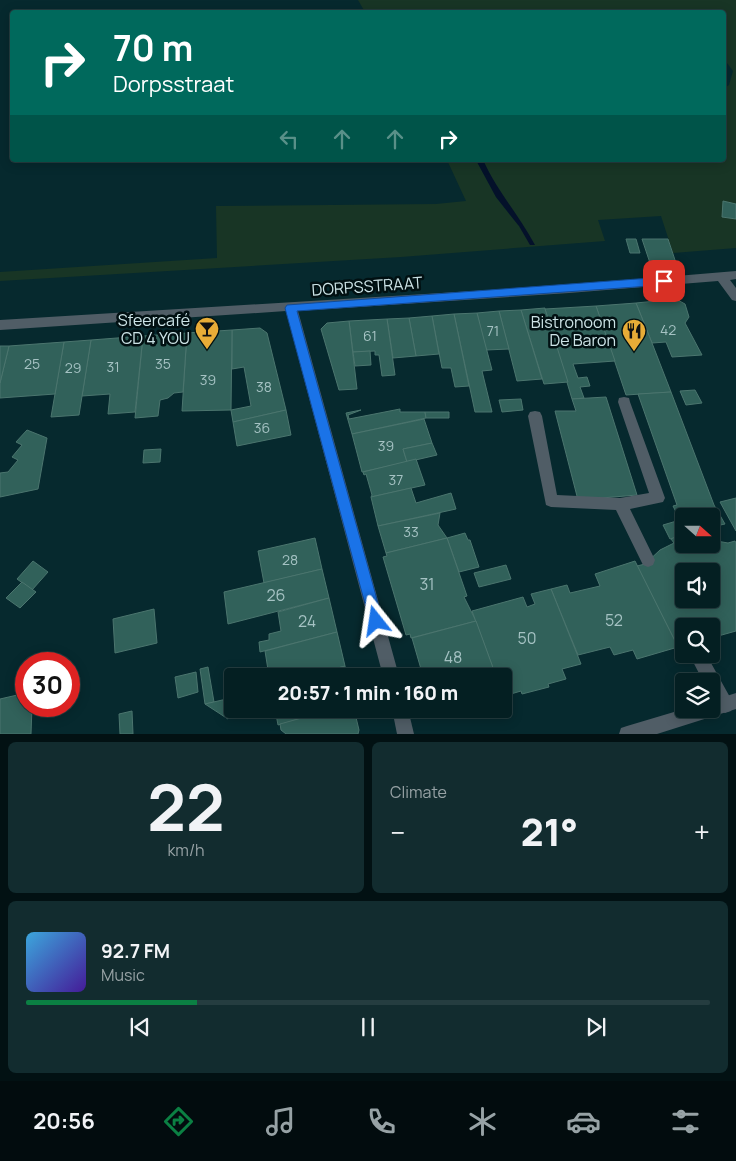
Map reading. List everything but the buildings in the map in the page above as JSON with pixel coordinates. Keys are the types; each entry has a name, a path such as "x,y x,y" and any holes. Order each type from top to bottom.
{"street":[{"name":"DORPSSTRAAT","path":"0,325 291,308 569,289 736,275"},
{"path":"721,276 736,297"},
{"path":"291,308 389,668"},
{"path":"536,416 551,502 620,504 658,498 624,402"},
{"path":"620,504 648,560"},
{"path":"627,734 721,706 700,663"},
{"path":"402,718 406,734"}],"green space":[{"path":"358,0 736,0 736,248 673,253 661,216 598,220 605,241 401,257 0,281 0,272 217,258 216,206 436,204 466,201 448,162 477,162 496,197 519,226 530,245 484,162 726,162 726,87 729,85 733,71 726,62 726,10 364,10"}],"water":[{"path":"477,162 484,162 535,245 530,245 519,226 496,197"}],"place":[{"name":"Sfeercafé CD 4 YOU","path":"207,350"},
{"name":"Bistronoom De Baron","path":"634,352"}],"route":[{"path":"376,621 291,308 664,281"}]}
